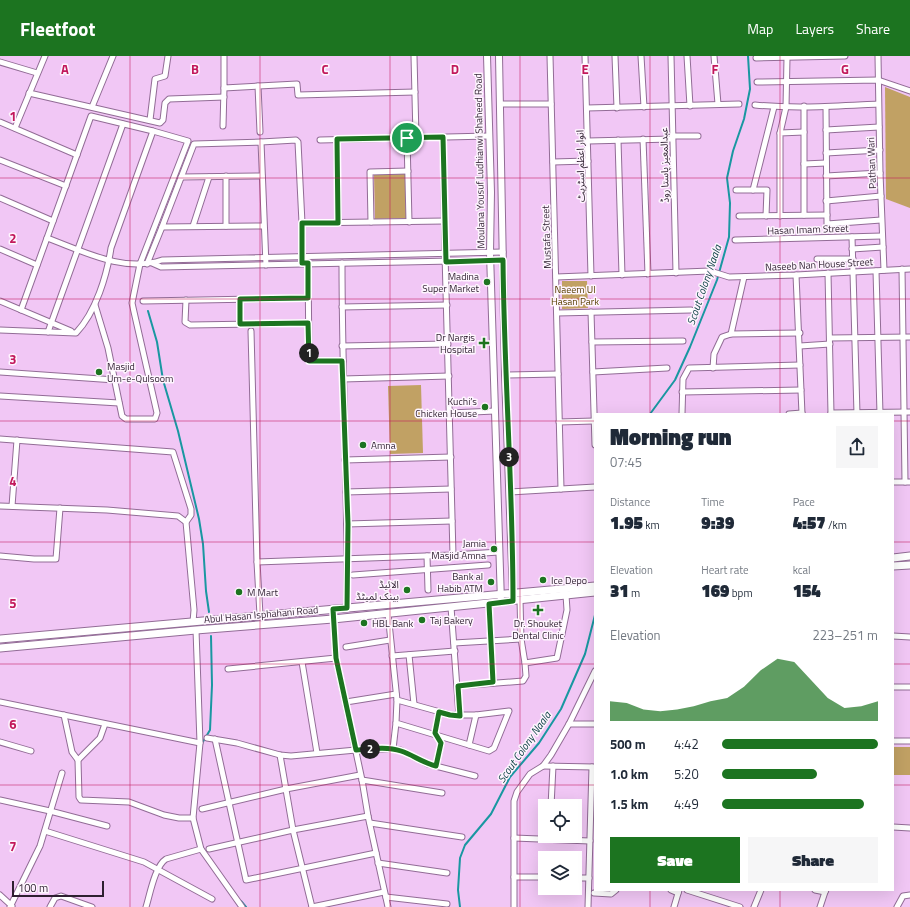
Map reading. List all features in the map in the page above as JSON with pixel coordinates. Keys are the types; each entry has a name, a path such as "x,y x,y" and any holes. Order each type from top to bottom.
{"main road":[{"path":"894,558 910,556"},
{"path":"894,566 910,565"},
{"name":"Abul Hasan Isphahani Road","path":"567,593 594,586"},
{"name":"Abul Hasan Isphahani Road","path":"0,639 333,609 594,592"},
{"name":"Abul Hasan Isphahani Road","path":"0,648 489,604 500,598"}],"street":[{"path":"15,128 45,56"},
{"path":"92,107 112,56"},
{"path":"150,120 155,79 165,76 168,56"},
{"path":"223,126 224,56"},
{"path":"414,56 416,137"},
{"name":"Moulana Yousuf Ludhianwi Shaheed Road","path":"487,56 491,192 490,261 500,552 500,598"},
{"path":"458,686 493,682 523,681 526,676 515,598 510,492 505,375 499,56"},
{"name":"Mustafa Street","path":"550,56 561,489"},
{"name":"انوار اعظم اسٹریٹ","path":"585,56 591,276"},
{"path":"615,56 617,108"},
{"path":"641,56 644,107"},
{"name":"عبدالمعیز پاستا روڈ","path":"671,56 676,273"},
{"path":"688,56 690,106"},
{"path":"714,56 718,104"},
{"path":"756,58 845,56"},
{"name":"Pathan Wari","path":"878,56 881,220 884,270"},
{"path":"780,216 780,133 786,107 787,58"},
{"path":"0,62 37,73"},
{"path":"757,82 878,80 910,91"},
{"path":"224,88 297,84 298,95 415,92"},
{"path":"258,86 260,132"},
{"path":"29,93 160,123 162,122 165,102 169,99 224,97"},
{"path":"500,104 551,104"},
{"path":"587,108 672,107 739,104"},
{"path":"755,105 774,107 826,107 878,104"},
{"path":"804,106 804,215"},
{"path":"753,190 774,107"},
{"path":"826,107 827,224 881,220"},
{"path":"21,310 91,116 188,141 140,264 132,303 157,416 155,419 126,419 122,416 108,348 95,305"},
{"path":"0,122 77,155"},
{"path":"48,332 122,124"},
{"path":"826,130 879,127"},
{"path":"0,330 76,332 81,327 95,305 112,248 153,131"},
{"path":"780,133 804,132"},
{"path":"320,140 489,136"},
{"path":"588,140 698,136"},
{"path":"443,137 453,555"},
{"path":"407,138 409,222"},
{"path":"337,139 338,223"},
{"path":"643,139 648,274"},
{"path":"618,140 622,275"},
{"path":"149,264 194,144 298,141 302,256 305,263 308,298 309,361 342,361"},
{"path":"261,142 266,265"},
{"path":"826,152 880,150"},
{"path":"0,160 66,186"},
{"path":"553,162 588,161"},
{"path":"804,164 826,163"},
{"path":"371,222 370,172 408,171"},
{"path":"826,176 880,173"},
{"path":"226,176 226,226"},
{"path":"181,177 262,176"},
{"path":"193,226 209,177"},
{"path":"736,190 767,190 766,216"},
{"path":"826,201 881,196"},
{"path":"0,198 53,221"},
{"path":"739,216 827,215"},
{"path":"302,223 445,221"},
{"path":"162,227 264,226"},
{"path":"852,236 857,413 907,412"},
{"name":"Hasan Imam Street","path":"735,240 882,236"},
{"path":"47,238 109,261 149,264 161,267 503,260"},
{"path":"852,249 883,247"},
{"path":"0,249 37,265"},
{"path":"149,264 162,260 503,252"},
{"path":"817,259 852,259"},
{"path":"342,263 342,361 348,524 347,608"},
{"path":"894,482 908,482 902,269"},
{"name":"Naseeb Nan House Street","path":"556,277 710,272 728,277 744,277 910,269"},
{"path":"876,271 880,413"},
{"path":"828,273 831,413"},
{"path":"796,275 800,334 802,413"},
{"path":"731,334 744,277"},
{"path":"143,301 308,298"},
{"path":"240,299 240,324"},
{"path":"186,300 186,322 190,325 308,323"},
{"path":"0,301 76,332"},
{"path":"342,307 447,305"},
{"path":"557,313 691,310"},
{"path":"591,312 595,413"},
{"path":"251,331 257,562 260,616"},
{"path":"713,368 714,354 722,337 731,334 800,334"},
{"path":"830,338 910,337"},
{"path":"592,342 683,341"},
{"path":"342,346 448,344"},
{"path":"800,346 830,344"},
{"path":"682,413 683,379 689,368 800,365"},
{"path":"593,372 667,368"},
{"path":"0,372 115,380"},
{"path":"505,375 558,374"},
{"path":"343,379 449,376"},
{"path":"682,392 801,390"},
{"path":"0,396 120,403"},
{"path":"450,413 495,411"},
{"path":"560,422 594,424"},
{"path":"0,439 173,452 191,510 191,515 186,522 194,610 193,622"},
{"path":"12,506 17,440"},
{"path":"346,460 450,457"},
{"path":"510,492 594,487"},
{"path":"346,492 451,489"},
{"path":"0,506 60,508 178,516 186,522"},
{"path":"0,556 56,559 60,508"},
{"path":"348,524 452,521"},
{"path":"257,562 500,552"},
{"path":"427,556 428,590"},
{"path":"353,575 488,565"},
{"path":"525,663 558,658 567,610 567,593"},
{"path":"489,604 493,682"},
{"path":"451,607 460,716"},
{"path":"333,609 336,658 388,907"},
{"path":"388,613 397,697 393,749"},
{"path":"196,630 200,743 193,818 200,849 242,907"},
{"path":"894,636 910,637"},
{"path":"454,643 521,639"},
{"path":"346,647 390,640"},
{"path":"392,656 409,656 455,651"},
{"path":"409,656 414,704"},
{"path":"228,669 336,658"},
{"path":"302,662 317,753"},
{"path":"514,907 514,801 517,792 530,774 543,766 551,756 594,677"},
{"path":"894,687 910,687"},
{"path":"346,702 397,697 450,715 460,716 509,712 494,748 489,751 396,722"},
{"path":"0,702 200,743"},
{"path":"436,766 441,743 435,733 439,712"},
{"path":"64,715 72,752 78,760 80,800 129,802 164,815 179,818 193,818"},
{"path":"469,745 476,715"},
{"path":"78,760 100,738 105,724"},
{"path":"569,724 594,724"},
{"path":"207,738 237,743 280,755 291,756 356,750 393,749 400,750 428,764 475,776"},
{"path":"215,739 228,803 245,878 247,881 376,853"},
{"path":"894,741 910,740"},
{"path":"0,742 31,750"},
{"path":"280,755 294,830 312,907 385,894 447,904"},
{"path":"543,766 593,767 588,907"},
{"path":"552,766 552,799"},
{"path":"0,895 11,906 40,846 62,774"},
{"path":"202,809 286,789 361,778 442,793"},
{"path":"0,800 107,826"},
{"path":"208,849 294,830 368,816"},
{"path":"370,823 462,837"},
{"path":"894,827 910,828"},
{"path":"44,831 144,862 212,899"},
{"path":"514,838 538,838"},
{"path":"582,840 590,841"},
{"path":"146,907 158,869 163,861 200,849"},
{"path":"378,863 447,873"},
{"path":"514,877 538,877"},
{"path":"582,878 589,878"},
{"path":"594,893 611,894 615,891"},
{"path":"674,907 679,891"},
{"path":"690,891 740,907"},
{"path":"754,907 761,891"},
{"path":"820,907 826,891"},
{"path":"897,907 903,896 910,895"},
{"path":"50,907 55,898 61,896 92,907"}],"green space":[{"path":"885,87 910,97 910,208 886,199"},
{"path":"405,174 406,218 375,219 374,175"},
{"name":"Naeem Ul Hasan Park","path":"562,281 587,281 588,308 562,309"},
{"path":"421,385 423,453 390,454 388,386"},
{"path":"894,747 910,747 910,775 894,775"}],"waterway":[{"name":"Scout Colony Naala","path":"651,413 675,380 690,347 717,280 729,237 730,203 727,178 733,151 744,119 750,89 748,56"},
{"path":"148,311 157,342 163,380 178,431 199,519 203,544 209,612"},
{"name":"Scout Colony Naala","path":"460,907 458,890 460,858 465,845 491,814 510,777 539,743 561,709 585,654 594,619"},
{"path":"201,745 210,730 212,685 211,636"},
{"path":"241,901 246,907"}],"place":[{"name":"Madina Super Market","path":"487,282"},
{"name":"Dr Nargis Hospital","path":"484,343"},
{"name":"Masjid Um-e-Qulsoom","path":"99,372"},
{"name":"Kuchi’s Chicken House","path":"485,407"},
{"name":"Amna","path":"363,445"},
{"name":"Jamia Masjid Amna","path":"494,549"},
{"name":"Ice Depo","path":"543,580"},
{"name":"Bank al Habib ATM","path":"491,582"},
{"name":"الائیڈ بینک لمیٹڈ","path":"407,590"},
{"name":"M Mart","path":"239,592"},
{"name":"Dr. Shouket Dental Clinic","path":"538,610"},
{"name":"Taj Bakery","path":"422,620"},
{"name":"HBL Bank","path":"364,623"}],"route":[{"path":"443,137 446,262 503,260 505,375 513,601 489,604 493,682 458,686 460,716 439,712 435,733 441,743 436,766 428,764 400,750 356,750 336,658 333,609 347,608 348,524 342,361 309,361 308,323 240,324 240,299 308,298 308,263 302,263 302,223 338,223 337,139 407,138 443,137"}]}
